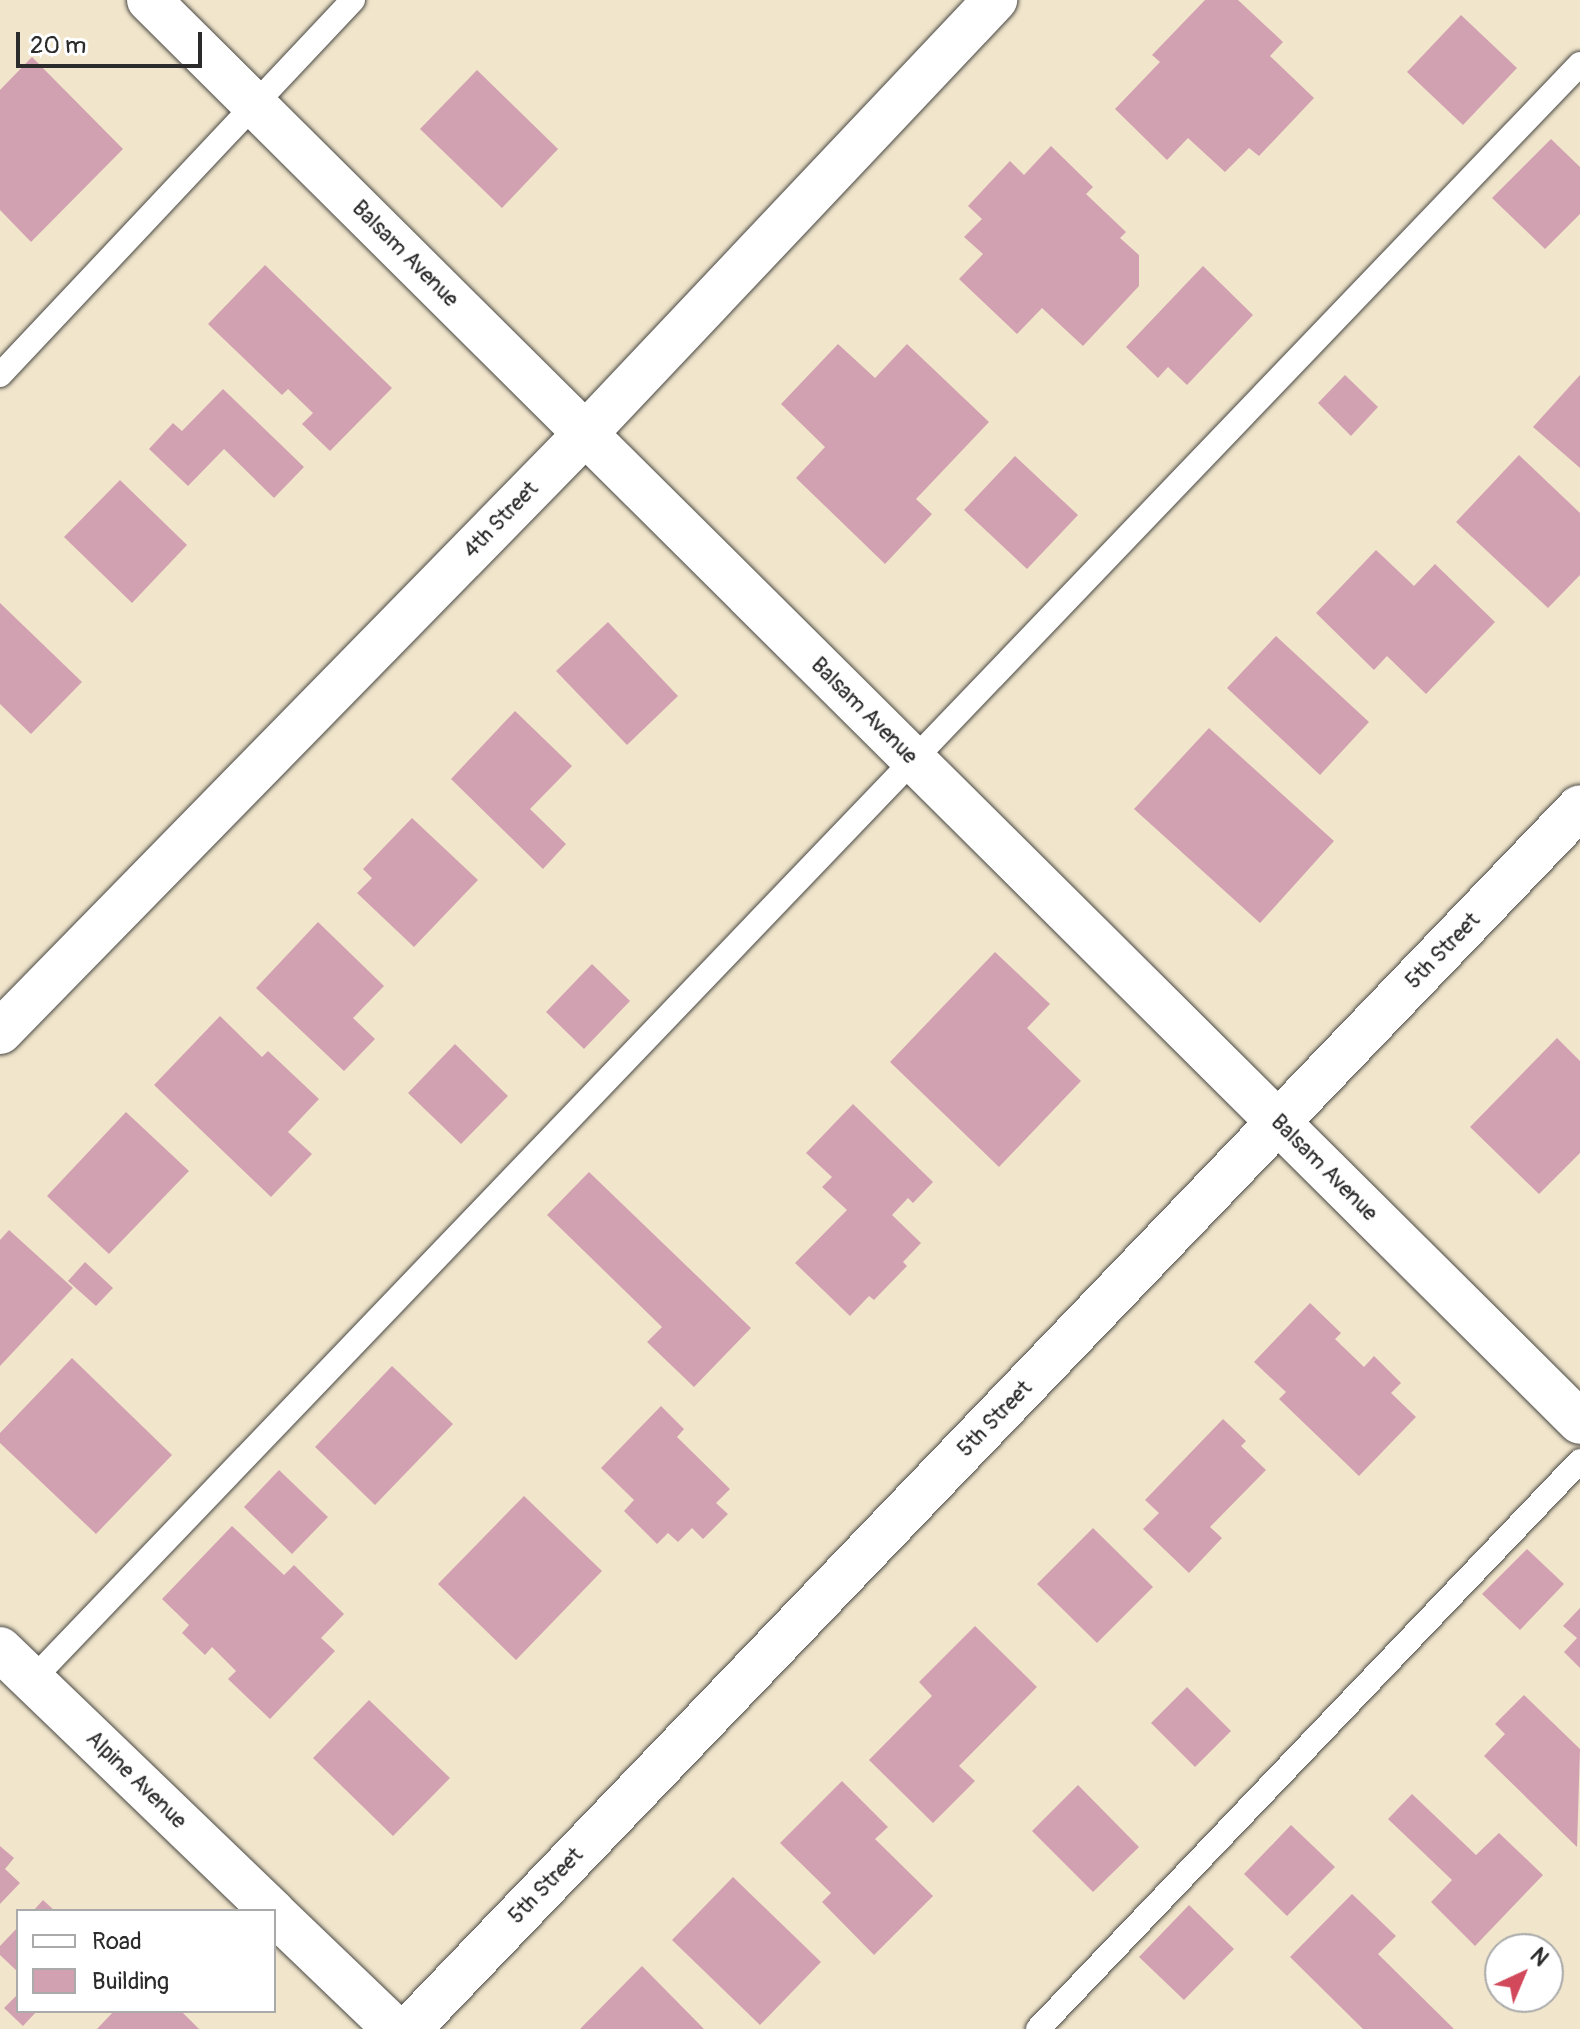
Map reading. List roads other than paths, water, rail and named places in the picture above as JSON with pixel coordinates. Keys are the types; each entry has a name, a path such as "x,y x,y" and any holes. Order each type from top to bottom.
{"street":[{"name":"Balsam Avenue","path":"149,0 1580,1422"},
{"name":"4th Street","path":"0,1032 586,433 995,0"},
{"name":"5th Street","path":"409,2029 1580,807"},
{"name":"Alpine Avenue","path":"0,1649 270,1909"},
{"name":"Alpine Avenue","path":"276,1915 395,2029"}],"lane":[{"path":"0,375 353,0"},
{"path":"32,1680 915,762 1580,64"},
{"path":"1038,2029 1580,1461"}]}
